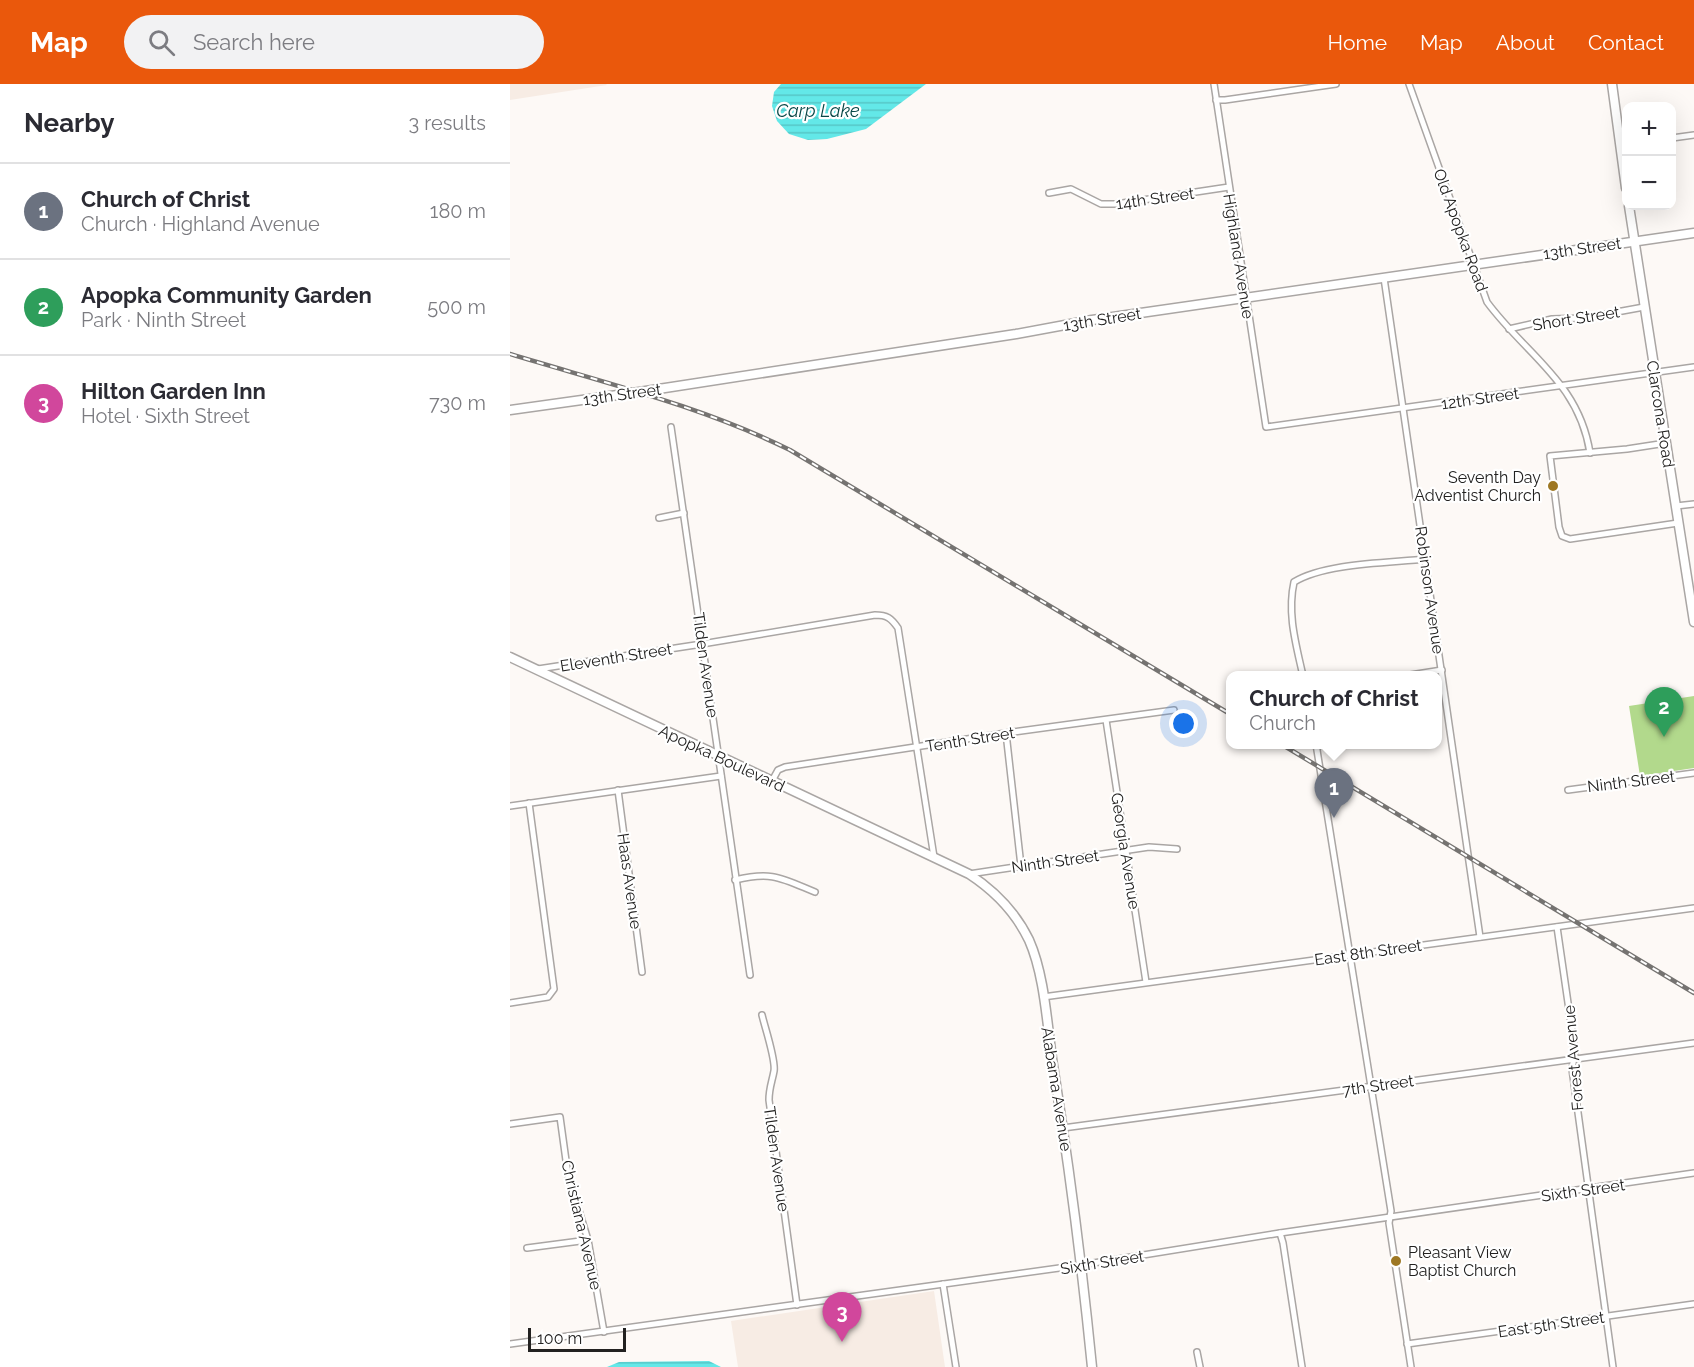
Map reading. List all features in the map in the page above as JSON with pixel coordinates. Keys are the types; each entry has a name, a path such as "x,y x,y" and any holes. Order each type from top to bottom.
{"street":[{"name":"Highland Avenue","path":"1214,84 1266,427"},
{"path":"1216,100 1336,84"},
{"name":"Old Apopka Road","path":"1409,84 1487,302 1509,329 1563,386 1581,415 1587,432 1590,453"},
{"path":"1612,84 1622,139"},
{"path":"1676,137 1694,135"},
{"name":"14th Street","path":"1049,193 1071,189 1101,204 1116,204 1229,187"},
{"name":"Clarcona Road","path":"1630,210 1694,622"},
{"name":"13th Street","path":"510,410 1016,334 1092,320 1694,233"},
{"name":"Robinson Avenue","path":"1384,278 1480,937"},
{"name":"Short Street","path":"1509,329 1552,319 1584,318 1644,307"},
{"name":"12th Street","path":"1266,427 1694,367"},
{"name":"Tilden Avenue","path":"671,427 750,975"},
{"path":"1666,443 1550,456 1559,527 1562,536 1570,539 1678,524"},
{"path":"1676,506 1694,504"},
{"path":"659,518 684,513"},
{"path":"1302,671 1291,622 1291,596 1294,582 1306,575 1346,567 1425,559"},
{"name":"Eleventh Street","path":"535,669 884,615 891,619 898,628 917,748"},
{"name":"Apopka Boulevard","path":"510,657 934,857"},
{"path":"1434,671 1442,670"},
{"name":"Tenth Street","path":"772,781 778,770 785,767 1174,710"},
{"name":"Georgia Avenue","path":"1106,720 1146,982"},
{"path":"1006,733 1022,866"},
{"path":"917,748 934,857"},
{"path":"1317,749 1348,955 1391,1211 1389,1222 1411,1367"},
{"name":"Ninth Street","path":"1568,789 1694,773"},
{"path":"510,806 721,776"},
{"name":"Haas Avenue","path":"618,790 642,972"},
{"path":"510,1003 551,995 554,989 529,803"},
{"name":"Ninth Street","path":"969,874 1126,851 1161,847 1177,849"},
{"name":"Alabama Avenue","path":"934,857 969,874 998,896 1020,924 1033,952 1043,997 1063,1128 1092,1367"},
{"path":"735,880 757,875 776,876 815,892"},
{"name":"East 8th Street","path":"1043,997 1694,908"},
{"name":"Forest Avenue","path":"1557,927 1575,1051 1572,1069 1613,1367"},
{"name":"Tilden Avenue","path":"762,1015 774,1063 769,1100 797,1305"},
{"name":"7th Street","path":"1063,1128 1694,1043"},
{"name":"Christiana Avenue","path":"510,1124 560,1117 568,1175 588,1239 604,1332"},
{"name":"Sixth Street","path":"510,1344 1081,1266 1280,1233 1694,1173"},
{"path":"1280,1233 1302,1367"},
{"path":"527,1248 588,1239"},
{"path":"943,1284 955,1366"},
{"name":"East 5th Street","path":"1407,1344 1694,1304"},
{"path":"1197,1352 1200,1367"}],"shaded area":[{"path":"510,84 606,84 607,85 510,100"},
{"path":"934,1291 945,1367 738,1367 731,1321"}],"green space":[{"path":"1694,696 1694,768 1640,776 1629,706"}],"water":[{"name":"Carp Lake","path":"781,84 926,84 866,129 827,139 808,140 789,134 777,121 772,106 774,92"},
{"path":"709,1361 721,1367 607,1367 619,1362"}],"railway":[{"path":"510,354 687,408 756,434 790,450 1226,712"},
{"path":"1289,749 1694,993"}],"place":[{"name":"Seventh Day Adventist Church","path":"1553,486"},
{"name":"Apopka Community Garden","path":"1664,737"},
{"name":"Church of Christ","path":"1334,818"},
{"name":"Pleasant View Baptist Church","path":"1396,1261"},
{"name":"Hilton Garden Inn","path":"842,1342"}]}
